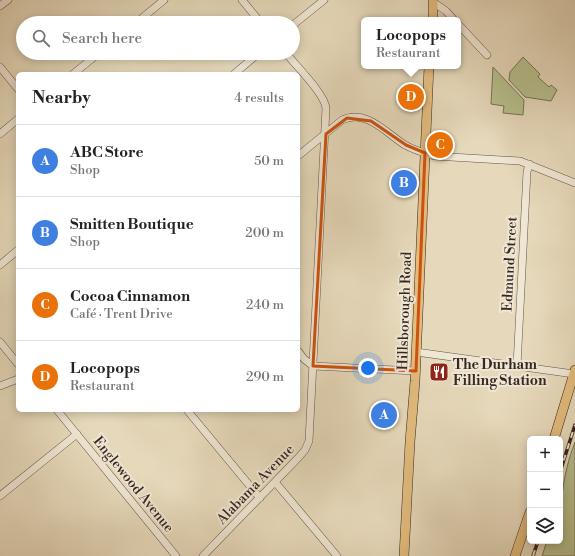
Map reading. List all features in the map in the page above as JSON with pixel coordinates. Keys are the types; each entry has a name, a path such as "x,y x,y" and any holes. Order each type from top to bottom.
{"main road":[{"path":"433,1 433,17"},
{"name":"Hillsborough Road","path":"404,556 416,371 429,69"},
{"path":"555,436 574,372"},
{"path":"515,556 527,521"}],"street":[{"path":"0,6 8,0"},
{"path":"145,16 164,0"},
{"path":"242,0 255,16"},
{"path":"300,19 324,0"},
{"path":"433,1 451,17"},
{"path":"461,27 487,55"},
{"path":"75,72 90,60"},
{"path":"236,72 251,60"},
{"name":"Alabama Avenue","path":"204,556 299,457 305,450 309,441 326,134 326,108 325,102 292,60"},
{"path":"0,67 16,87"},
{"path":"300,154 344,119 352,117 362,118 377,124 406,145 434,156 518,160 575,183"},
{"path":"0,134 16,121"},
{"name":"Edmund Street","path":"517,366 528,164"},
{"path":"0,265 16,252"},
{"path":"0,342 16,362"},
{"path":"416,352 517,366 574,372"},
{"path":"300,354 313,366 416,371"},
{"path":"0,386 16,380"},
{"name":"Englewood Avenue","path":"59,412 176,556"},
{"path":"189,412 260,498"},
{"path":"0,496 77,434"},
{"path":"275,482 337,556"}],"highlighted area":[{"path":"347,118 371,121 406,145 425,153 416,371 313,366 326,134"}],"green space":[{"path":"523,57 540,74 538,77 549,87 551,85 557,90 551,101 525,97 509,80 510,72"},
{"path":"493,67 524,100 523,115 503,113 504,106 491,104"},
{"path":"575,442 575,556 542,556 546,544 563,544 563,491 567,467"}],"railway":[{"path":"563,463 575,425"},
{"path":"533,556 537,544"}],"place":[{"name":"Locopops","path":"411,97"},
{"name":"Cocoa Cinnamon","path":"440,145"},
{"name":"Smitten Boutique","path":"404,183"},
{"name":"The Durham Filling Station","path":"439,372"},
{"name":"ABC Store","path":"384,415"}]}
